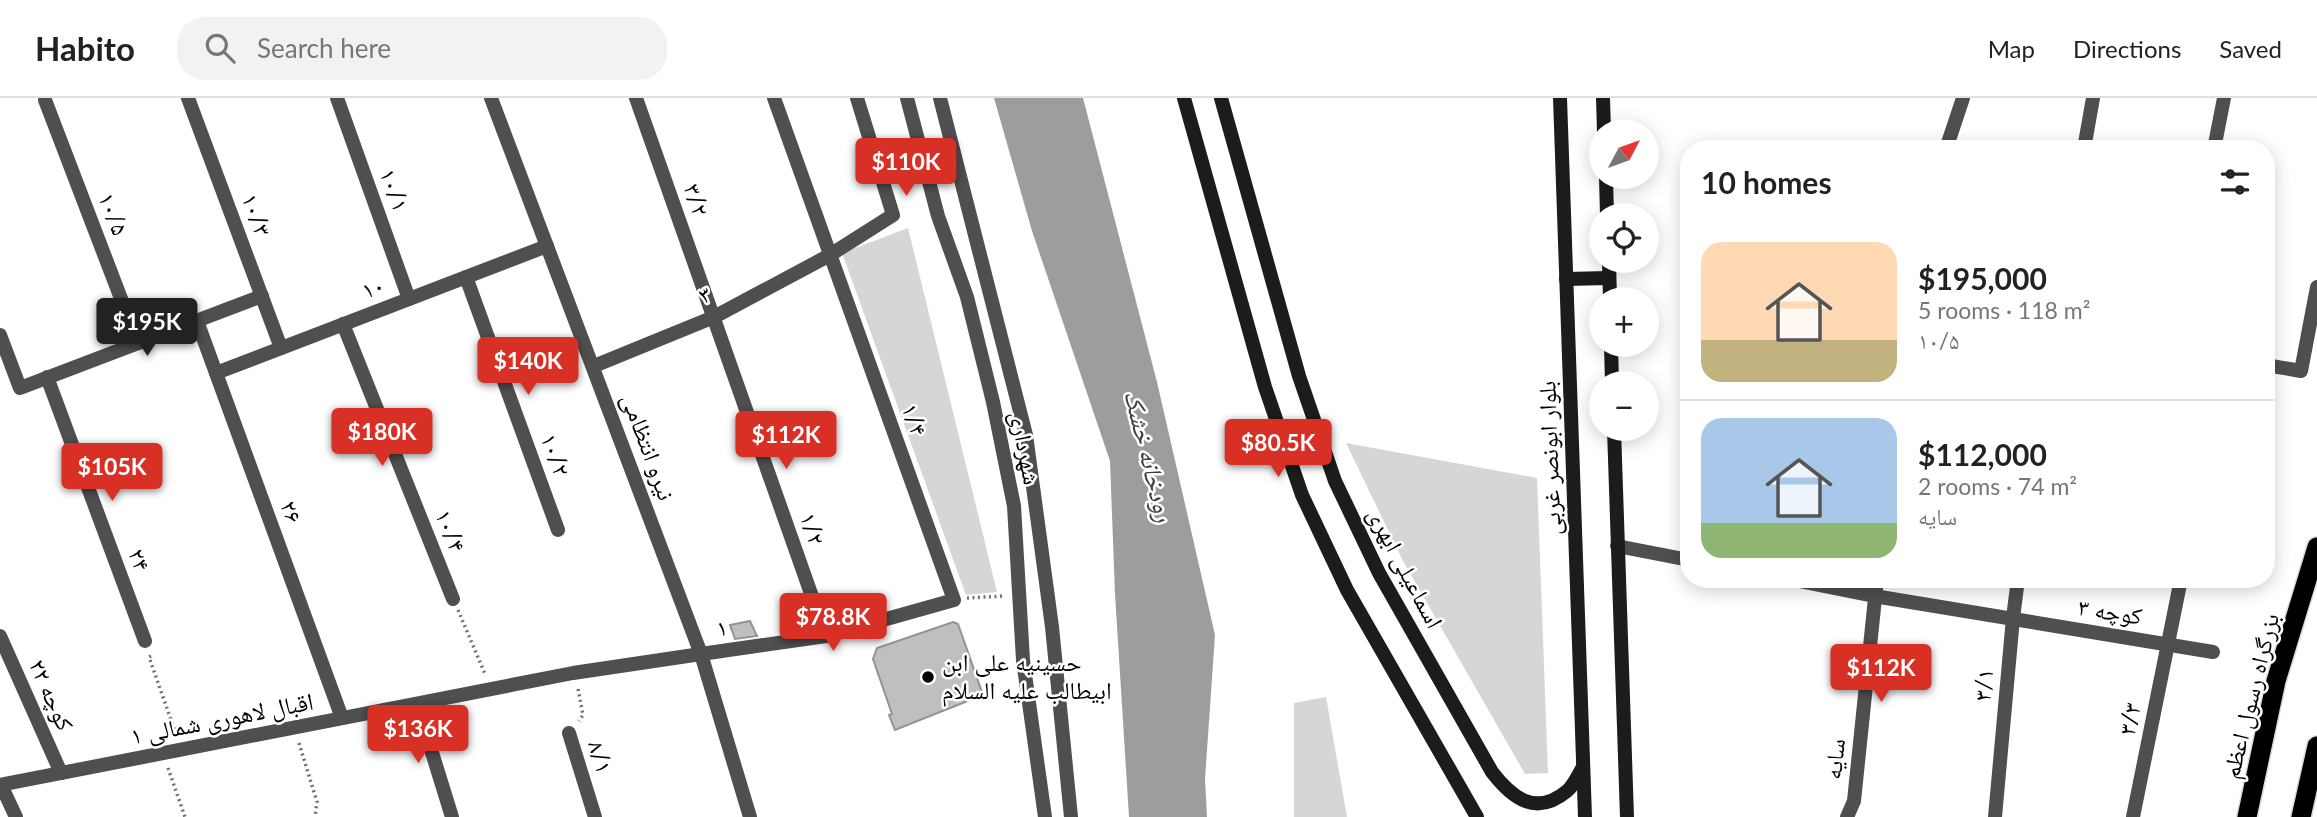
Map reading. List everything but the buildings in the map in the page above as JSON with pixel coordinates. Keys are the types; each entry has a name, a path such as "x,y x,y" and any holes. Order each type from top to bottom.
{"highway":[{"name":"بزرگراه رسول اعظم","path":"2247,817 2276,681 2317,547"},
{"path":"2301,817 2317,746"}],"main road":[{"path":"1184,98 1265,387 1302,495 1347,590 1477,817"},
{"name":"اسماعیلی ابهری","path":"1221,98 1299,376 1335,481 1379,573 1492,772 1507,792 1524,802"},
{"name":"بلوار ابونصر غربی","path":"1560,98 1585,817"},
{"path":"1603,98 1604,119"},
{"path":"1609,273 1609,287"},
{"path":"1566,279 1609,278"},
{"path":"1614,441 1627,817"},
{"path":"1532,817 1524,802 1549,802 1569,790 1583,767"}],"street":[{"name":"۱۰/۳","path":"188,98 281,348"},
{"name":"۱۰/۱","path":"337,98 409,299"},
{"name":"نیرو انتظامی","path":"492,98 701,654 750,817"},
{"name":"۳/۲","path":"636,98 714,317"},
{"name":"۱/۴","path":"774,98 954,600"},
{"name":"۳","path":"594,366 714,317 830,255 893,215 857,98"},
{"name":"شهرداری","path":"907,98 938,216 967,297 993,402 1014,506 1023,660 1045,817"},
{"name":"شهرداری","path":"940,98 1026,435 1052,627 1071,817"},
{"path":"1949,140 1963,98"},
{"path":"2086,140 2093,98"},
{"path":"2216,140 2224,98"},
{"name":"۱۰/۵","path":"45,100 138,343"},
{"name":"۱۰","path":"216,373 547,246"},
{"name":"۱۰/۲","path":"466,277 558,530"},
{"path":"2275,367 2301,371 2317,287"},
{"path":"0,335 20,387 262,296"},
{"name":"۱/۲","path":"714,317 826,636"},
{"name":"۲۶","path":"197,321 342,718"},
{"name":"۱۰/۴","path":"342,324 453,599"},
{"name":"۲۴","path":"47,377 145,641"},
{"path":"1617,546 1680,558"},
{"name":"کوچه ۳","path":"1834,588 2213,652"},
{"name":"سایه","path":"1847,817 1854,801 1875,588"},
{"name":"۳/۱","path":"1996,817 2017,588"},
{"name":"۳/۳","path":"2134,810 2179,588"},
{"name":"۱","path":"701,654 826,636 954,600"},
{"name":"کوچه ۲۲","path":"0,636 61,773"},
{"name":"اقبال لاهوری شمالی ۱","path":"1,785 573,673 701,654"},
{"path":"417,704 452,817"},
{"name":"۸/۱","path":"569,733 595,817"},
{"path":"1,785 16,817"}],"path":[{"path":"954,600 1001,595 1020,598"},
{"path":"453,599 492,689"},
{"path":"145,641 181,750"},
{"name":"۸/۱","path":"569,733 583,715 573,673"},
{"path":"294,728 317,802 315,817"},
{"path":"163,753 185,817"}],"shaded area":[{"path":"908,228 997,592 966,595 842,253"},
{"path":"1346,443 1537,478 1548,773 1525,774 1403,561"},
{"path":"1326,697 1347,817 1294,817 1294,703"}],"water":[{"name":"رودخانه خشک","path":"994,98 1083,98 1157,382 1215,635 1205,779 1207,817 1129,817 1110,461 1032,231"}],"place":[{"name":"حسینیه علی ابن ابیطالب علیه السلام","path":"928,677"}]}
